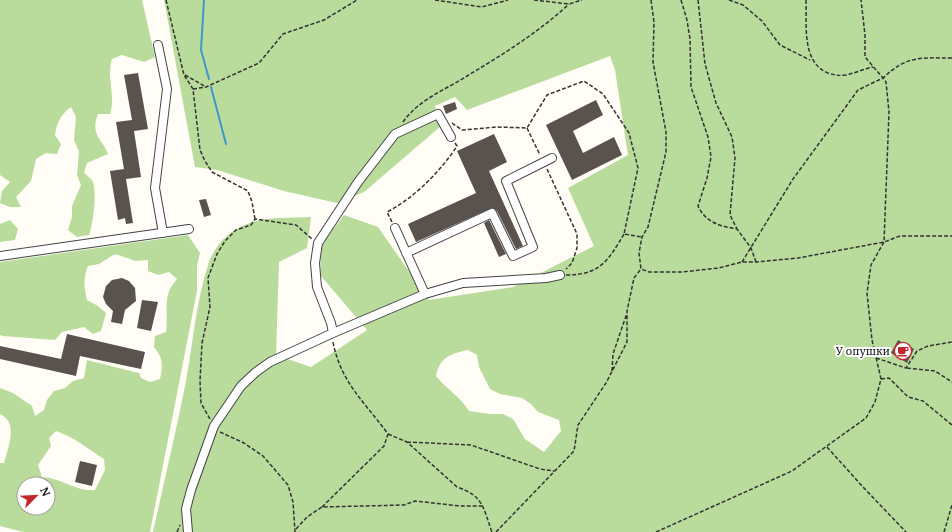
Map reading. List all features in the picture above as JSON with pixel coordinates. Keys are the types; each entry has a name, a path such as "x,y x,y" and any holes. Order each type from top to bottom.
{"street":[{"path":"158,45 167,88 155,188 163,233"},
{"path":"333,333 331,323 317,287 315,264 318,243 358,182 395,134 438,114 451,137"},
{"path":"406,253 492,213 513,256 533,247 506,180 552,158"},
{"path":"395,228 425,294"},
{"path":"0,256 189,229"},
{"path":"188,532 186,509 191,490 214,426 241,386 256,372 270,362 333,333 425,294 463,283 546,278 560,275"}],"path":[{"path":"166,0 184,75 193,89 200,150 212,172 248,191 252,202 255,219 251,225 236,230 225,241 217,254 208,278 210,307 202,343 200,381 201,403 214,426 222,434 244,443 263,456 288,486 293,502 295,531"},
{"path":"193,89 206,87 259,63 283,34 324,20 357,0"},
{"path":"435,0 482,7 508,0"},
{"path":"534,0 569,4"},
{"path":"395,134 409,114 425,100 523,40 569,4 582,0"},
{"path":"612,373 612,354 627,311 634,278 641,269 639,253 642,238 648,227 666,152 666,132 653,62 654,22 651,0"},
{"path":"680,0 687,20 690,39 691,87 708,138 711,157 707,178 698,206 702,215 711,221 719,225 737,229"},
{"path":"699,0 705,64 716,103 732,137 735,158 730,215 737,229 751,248 756,262"},
{"path":"729,0 743,5 762,20 780,45 805,59 812,60"},
{"path":"806,0 809,51 812,60 821,70 835,75 845,75 873,67"},
{"path":"656,532 792,471 866,418 875,402 881,379 872,340 867,293 871,265 884,242 889,112 886,82 865,57 865,35 861,0"},
{"path":"742,262 794,179 858,90 883,78 895,67 913,59 952,58"},
{"path":"184,75 206,87"},
{"path":"528,128 547,96 584,81 603,94 629,133 638,168 624,234 612,255 595,271 577,275 560,275"},
{"path":"450,122 462,130 497,127 528,128"},
{"path":"528,128 576,234 577,248 572,263 560,275"},
{"path":"395,228 387,212 403,204 446,162 457,146"},
{"path":"255,219 296,225 318,243"},
{"path":"624,234 642,238"},
{"path":"641,269 649,272 682,272 719,268 742,262 798,258 884,242 900,236 952,236"},
{"path":"496,532 574,452 578,425 612,373 627,342 627,311"},
{"path":"333,333 336,356 345,378 353,392 388,434 407,442 457,487 467,490 479,499 492,532"},
{"path":"906,368 917,351 936,344 952,342"},
{"path":"876,357 906,368 935,371 952,382"},
{"path":"881,379 889,378 908,396 923,401 952,425"},
{"path":"295,531 307,517 322,507 384,446 388,434"},
{"path":"407,442 471,445 540,469 554,471"},
{"path":"827,447 906,532"},
{"path":"322,507 404,505 415,501 460,506 483,506"},
{"path":"944,532 952,505"}],"green space":[{"path":"0,0 142,0 155,57 144,62 122,55 112,59 110,73 112,107 110,114 98,114 95,127 97,136 108,154 87,163 84,173 93,182 95,194 92,224 89,235 77,237 68,230 72,217 72,206 81,185 77,175 79,152 74,140 76,117 71,107 62,116 57,127 55,135 61,144 57,154 46,153 36,159 31,181 16,197 21,207 10,207 0,203 2,191 10,182 0,175"},
{"path":"164,0 952,0 952,532 153,532 186,381 201,292 209,262 214,251 228,235 238,228 258,221 278,218 311,217 307,248 279,262 276,355 311,367 367,330 321,276 320,247 344,215 378,227 429,300 513,287 594,246 568,188 628,155 615,70 610,56 467,110 455,97 435,106 441,126 364,192 337,203 284,191 217,170 195,167","holes":["468,350 477,355 479,367 490,389 500,394 522,398 531,404 538,412 559,420 561,431 544,452 525,439 513,419 503,414 469,411 436,376 440,364 447,357"]},
{"path":"10,220 18,229 15,240 0,242 0,224"},
{"path":"188,235 200,253 197,265 197,291 150,532 23,532 0,526 0,463 4,463 10,443 11,429 6,418 0,414 0,388 13,393 32,406 35,416 44,410 47,400 54,391 65,388 73,381 84,378 87,360 139,373 141,378 150,382 160,379 162,362 154,347 155,336 166,332 167,298 172,285 177,279 169,272 158,275 148,271 148,260 136,261 115,254 99,264 88,266 85,275 87,300 98,306 106,313 101,331 93,334 84,327 62,332 55,340 0,335 0,262","holes":["56,431 104,459 105,470 95,490 82,489 56,480 56,516 16,516 16,476 42,476 38,465 51,446 49,438"]}],"building":[{"path":"138,73 148,129 134,131 141,177 126,179 133,223 126,224 125,218 118,220 110,171 124,169 116,122 132,120 124,75"},
{"path":"596,100 603,115 573,131 583,153 614,137 622,155 572,180 546,125"},
{"path":"455,102 457,109 446,114 443,106"},
{"path":"494,134 507,162 489,171 523,246 516,249 497,211 492,208 416,242 408,224 476,193 457,151"},
{"path":"206,199 211,215 204,217 199,200"},
{"path":"489,220 506,254 499,257 484,223"},
{"path":"122,278 129,281 135,288 136,301 125,310 122,324 111,322 113,311 106,304 103,297 106,286 112,280"},
{"path":"142,300 158,302 151,331 137,328"},
{"path":"67,334 145,352 141,369 80,356 76,376 0,359 0,346 61,359"},
{"path":"898,340 914,349 907,363 891,353"},
{"path":"80,461 97,465 92,486 75,482"}],"waterway":[{"path":"204,0 201,50 209,79"},
{"path":"211,87 226,144"}],"place":[{"name":"У опушки","path":"903,351"}]}
